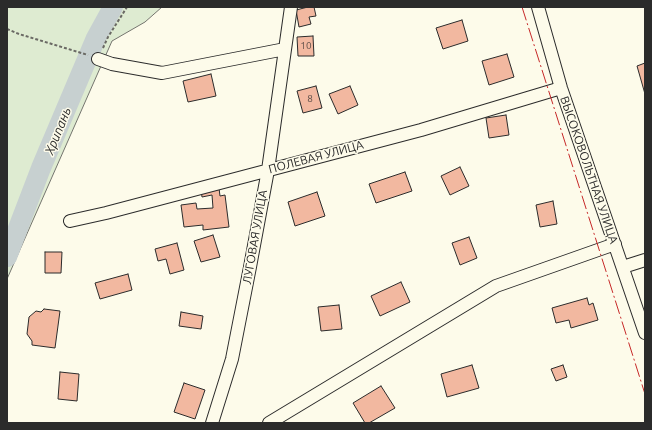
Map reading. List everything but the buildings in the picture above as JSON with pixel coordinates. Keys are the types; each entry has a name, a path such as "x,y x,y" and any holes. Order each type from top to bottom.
{"street":[{"name":"ЛУГОВАЯ УЛИЦА","path":"212,423 232,359 250,267 268,170 291,7"},
{"name":"ВЫСОКОВОЛЬТНАЯ УЛИЦА","path":"538,7 561,88 645,333"},
{"path":"98,59 112,64 162,73 285,49"},
{"name":"ПОЛЕВАЯ УЛИЦА","path":"70,221 106,213 421,130 561,88"},
{"path":"269,423 496,286 615,244"},
{"path":"623,268 645,260"}],"path":[{"path":"7,29 98,59 108,37 127,7"}],"green space":[{"path":"7,7 162,7 145,22 112,41 7,279"}],"waterway":[{"name":"Хрипань","path":"7,257 41,168 96,38 113,7"}],"power":[{"path":"522,7 645,394"}]}
